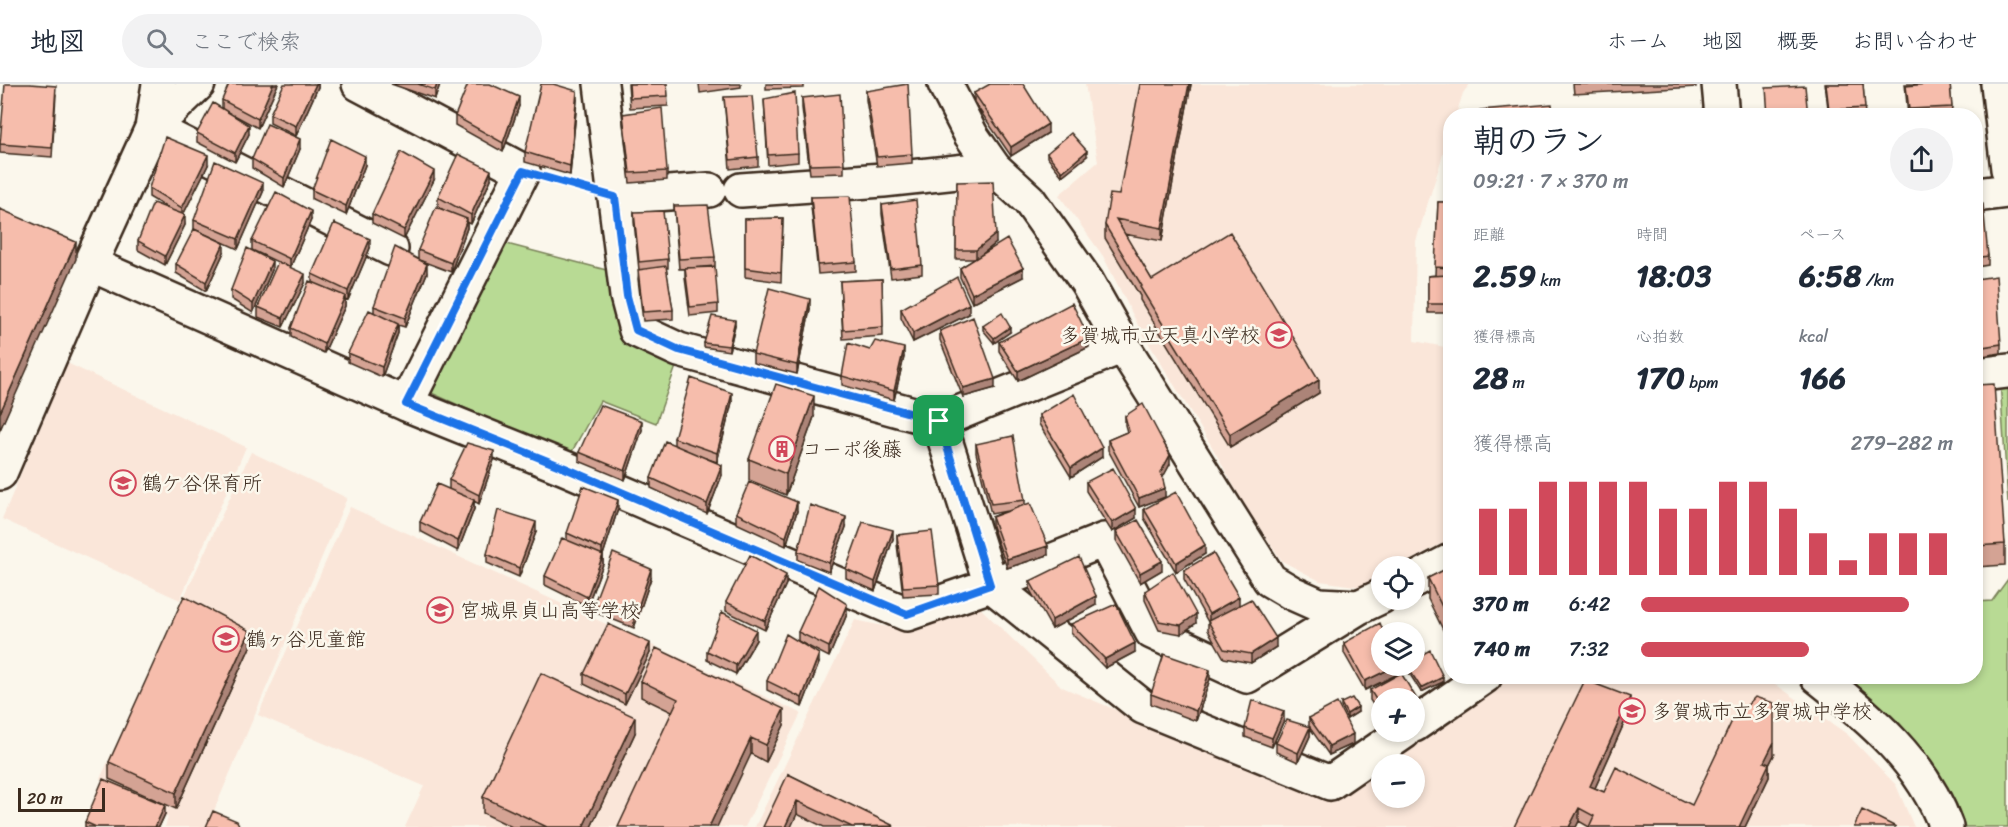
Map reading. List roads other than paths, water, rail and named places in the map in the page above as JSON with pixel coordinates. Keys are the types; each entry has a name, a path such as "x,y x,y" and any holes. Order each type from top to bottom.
{"street":[{"path":"0,473 90,264 152,128 159,84"},
{"path":"152,128 198,84"},
{"path":"358,84 523,171 406,404"},
{"path":"601,84 627,296 636,330 679,350 939,421 1123,346"},
{"path":"945,84 971,135 994,168 1029,200 1087,282 1123,346 1270,580 1319,605 1370,601"},
{"path":"1719,84 1721,108"},
{"path":"1998,84 2008,169"},
{"path":"152,128 392,249"},
{"path":"741,190 883,180 994,168"},
{"path":"615,197 709,190"},
{"path":"1983,194 2008,191"},
{"path":"90,264 406,404 565,468 907,614 990,585 1104,540 1152,632 1247,676 1370,601"},
{"path":"1983,374 2008,370"},
{"path":"939,421 990,585 1143,706 1330,783 1389,742"},
{"path":"1425,574 1443,565"},
{"path":"1425,717 1473,684"},
{"path":"1827,684 1865,715 1920,774 1939,807 1946,827"}],"place":[{"name":"多賀城市立天真小学校","path":"1279,335"},
{"name":"コーポ後藤","path":"782,449"},
{"name":"鶴ケ谷保育所","path":"123,483"},
{"name":"宮城県貞山高等学校","path":"440,610"},
{"name":"鶴ヶ谷児童館","path":"226,639"},
{"name":"多賀城市立多賀城中学校","path":"1632,711"}]}
